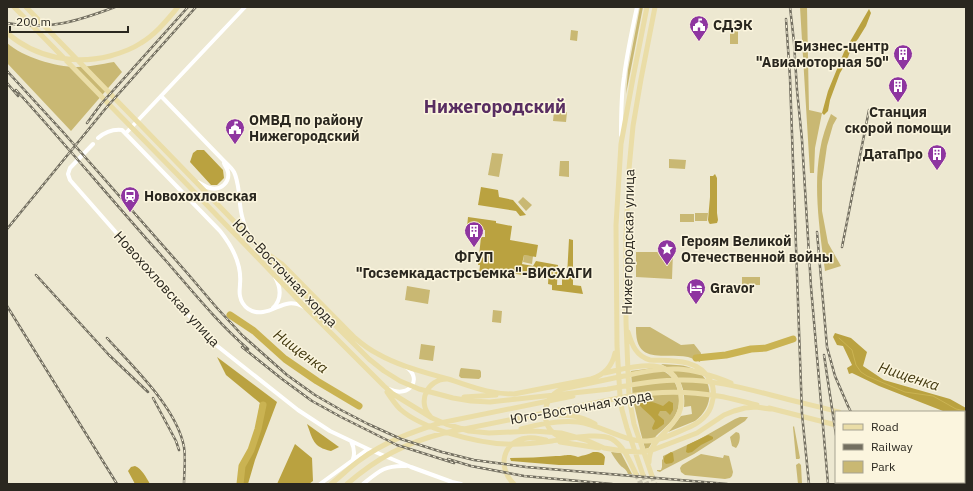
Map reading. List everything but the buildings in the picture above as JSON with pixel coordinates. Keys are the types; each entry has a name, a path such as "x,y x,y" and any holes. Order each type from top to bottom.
{"main road":[{"name":"Юго-Восточная хорда","path":"14,7 307,309 384,386 393,394 432,418 446,424 469,430 490,433 516,431 561,432 586,440 604,448 641,452 691,436 734,411 751,407 770,409"},
{"name":"Юго-Восточная хорда","path":"26,7 311,301 369,359 384,371 400,381 418,389 471,401 490,402 610,389"},
{"path":"7,33 18,42 43,54 60,59 87,60 112,55 135,46 148,38 162,26 178,7"},
{"name":"Нижегородская улица","path":"643,475 627,428 620,396 617,346 616,225 621,144 647,7"},
{"name":"Нижегородская улица","path":"652,476 638,437 631,412 629,397 626,324 626,232 630,148 641,79 656,7"},
{"path":"260,248 282,264 355,338 377,354 388,360 484,391 514,394 591,379 599,376 608,369 614,357 617,346"},
{"path":"516,431 550,423 565,421 579,422 631,439 648,441 689,428 702,420 710,410 714,396 709,378 703,371 692,364 650,360 641,356 633,347 626,324"},
{"path":"453,398 506,393 645,366 660,367 667,370 677,380 680,387 681,410 677,417 654,444 649,458 649,468"},
{"path":"572,439 557,435 548,424 545,416 545,409 549,399 553,394 562,389 667,369 678,369 709,374 741,387"},
{"path":"432,418 428,414 424,404 425,394 433,383 438,380 450,379"},
{"name":"Юго-Восточная хорда","path":"331,484 372,452 404,435 440,423 654,381 678,380 719,383 741,387 835,411"},
{"path":"384,386 392,400 409,416 436,429 474,440 506,444 523,444 597,436 612,439 621,446 636,474"},
{"name":"Юго-Восточная хорда","path":"347,484 378,460 409,444 426,438 528,416 656,392 718,396 835,426"},
{"path":"528,416 578,416 606,430"},
{"path":"514,484 506,475 503,462 504,456 511,446 522,439 534,438 604,448"}],"street":[{"path":"126,133 245,7"},
{"path":"621,144 624,78 627,53 637,7"},
{"path":"161,96 230,167 236,176 242,220 253,242"},
{"path":"98,138 106,132 114,130 122,130 126,133 227,239 233,248 240,270 240,295 244,305 249,310 262,312 290,304 299,304 307,309"},
{"name":"Новохохловская улица","path":"93,144 68,171 69,178 210,342 298,410 330,431 411,467 461,484"},
{"path":"194,180 212,189 222,187 227,181 228,173 222,160"},
{"path":"269,310 274,306 279,297 280,290 274,275"},
{"path":"384,386 392,390 402,392 407,391 410,388 413,382 413,375 409,369 403,365"},
{"path":"350,441 354,450 353,459"},
{"path":"320,484 368,449"},
{"path":"363,484 386,468 397,466 411,467"}],"green space":[{"path":"640,7 643,7 626,94 628,70"},
{"path":"800,7 807,7 809,110 822,113 815,148 814,173 810,173"},
{"path":"730,28 738,28 738,44 730,44"},
{"path":"571,30 578,31 577,41 570,40"},
{"path":"7,43 30,57 49,63 68,67 77,67 114,62 122,72 71,131 7,63"},
{"path":"554,111 567,112 566,122 553,121"},
{"path":"831,114 837,118 833,125 827,146 822,181 822,211 828,243 841,266 825,271 818,210 817,180 821,145"},
{"path":"492,153 503,154 499,177 488,175"},
{"path":"669,159 686,160 685,169 669,168"},
{"path":"560,161 569,161 569,177 559,176"},
{"path":"523,197 532,205 526,211 518,202"},
{"path":"695,213 708,213 707,221 695,221"},
{"path":"680,214 694,214 694,222 680,222"},
{"path":"636,252 673,252 672,279 636,277"},
{"path":"524,255 533,256 532,264 523,262"},
{"path":"742,277 760,277 760,285 742,285"},
{"path":"407,286 430,290 428,304 405,300"},
{"path":"493,310 502,311 501,323 492,322"},
{"path":"636,327 650,327 681,345 694,344 701,353 700,362 688,357 660,356 645,352 640,347 637,339"},
{"path":"421,344 435,346 433,361 419,359"},
{"path":"661,364 684,366 699,372 705,378 710,393 709,400 702,415 695,421 668,432 681,416 692,414 691,406 684,407 684,393 677,376"},
{"path":"461,368 480,370 481,377 479,379 461,378 459,376"},
{"path":"653,368 665,372 674,380 678,392 679,405 673,419 656,436 646,452 633,400 631,371"},
{"path":"740,417 748,417 745,421 694,454 660,472 657,471 661,470 663,456 698,440"},
{"path":"794,426 800,458 799,459 796,459"},
{"path":"736,432 739,433 740,437 736,448 732,446 730,437"},
{"path":"611,452 621,453 632,474 628,474"},
{"path":"701,454 723,458 724,455 729,456 733,472 732,476 725,479 685,475 681,472 680,468 682,465"},
{"path":"799,463 801,465 802,484 798,484 796,465"}],"shaded area":[{"path":"869,9 871,13 866,26 852,46 830,100 828,111 824,115 822,113 828,91 844,52"},
{"path":"197,150 204,150 223,170 224,178 217,185 211,185 190,162 193,153"},
{"path":"715,174 717,178 718,220 717,223 710,224 708,220 710,176"},
{"path":"481,187 498,190 499,197 513,200 526,215 520,216 516,211 478,205"},
{"path":"468,217 496,221 496,223 512,226 510,240 538,245 536,257 524,255 522,264 533,266 536,261 558,265 557,285 562,285 562,277 567,276 569,239 573,240 573,285 581,286 583,294 552,290 552,285 548,284 549,267 545,267 544,278 495,271 495,277 479,275 480,265 478,265 481,237 485,237 485,230 467,227"},
{"path":"835,333 851,338 867,352 863,366 884,380 950,399 966,408 966,417 965,411 943,411 879,386 852,373 849,374 847,368 852,365 843,346 837,345 833,337"},
{"path":"217,357 277,402 255,460 248,484 239,484 256,428 260,403 226,375"},
{"path":"669,401 673,403 673,410 670,415 666,411 660,411 658,415 664,420 664,424 653,430 652,428 655,421 638,403 651,402 663,406"},
{"path":"307,424 339,447 331,451 317,445 312,439"},
{"path":"708,435 713,437 713,439 701,445 692,452 686,452 687,445"},
{"path":"295,444 312,458 313,481 309,484 277,484"},
{"path":"593,452 604,455 604,465 559,465 511,461 510,458 569,455 578,457"},
{"path":"671,452 673,453 674,461 666,464 664,462 664,458"},
{"path":"135,466 142,471 150,484 135,484 128,471 131,467"}],"waterway":[{"name":"Нищенка","path":"230,315 254,331 285,359 317,381 359,406"},
{"name":"Нищенка","path":"839,338 852,350 856,365 861,372 867,376 905,392 933,396 956,409 966,411"},
{"name":"Нищенка","path":"696,358 726,355 751,349 766,348 793,339"},
{"name":"Нищенка","path":"240,484 242,466 251,450 258,429 263,405"}],"tunnel":[{"path":"636,474 641,484"},
{"path":"643,475 647,484"},
{"path":"652,476 655,484"}],"railway":[{"path":"7,23 36,26 49,25 88,17 115,7"},
{"path":"87,123 101,104 188,7"},
{"path":"7,229 106,108 196,7"},
{"path":"790,7 802,140 811,287 828,484"},
{"path":"786,19 790,78 802,414 809,484"},
{"path":"7,71 63,132 243,336 287,375 315,395 341,410 401,439 474,460 526,467 727,484"},
{"path":"7,83 18,96"},
{"path":"16,90 206,307 226,329 248,349"},
{"path":"842,247 869,110"},
{"path":"817,232 827,347 835,376 850,411"},
{"path":"36,275 109,355 148,392"},
{"path":"7,306 117,484"},
{"path":"107,338 153,389 173,418 180,432 184,447 184,484"},
{"path":"242,347 312,401 341,417 397,445 454,463"},
{"path":"824,355 835,428"},
{"path":"153,398 176,441 179,450"},
{"path":"448,459 471,466 524,476 612,484"}],"place":[{"name":"СДЭК","path":"699,42"},
{"name":"Бизнес-центр \"Авиамоторная 50\"","path":"903,71"},
{"name":"Станция скорой помощи","path":"898,103"},
{"name":"ОМВД по району Нижегородский","path":"235,145"},
{"name":"ДатаПро","path":"937,171"},
{"name":"Новохохловская","path":"130,213"},
{"name":"ФГУП \"Госземкадастрсъемка\"-ВИСХАГИ","path":"474,248"},
{"name":"Героям Великой Отечественной войны","path":"667,266"},
{"name":"Gravor","path":"696,305"}],"district":[{"name":"Нижегородский","path":"495,106"}]}
